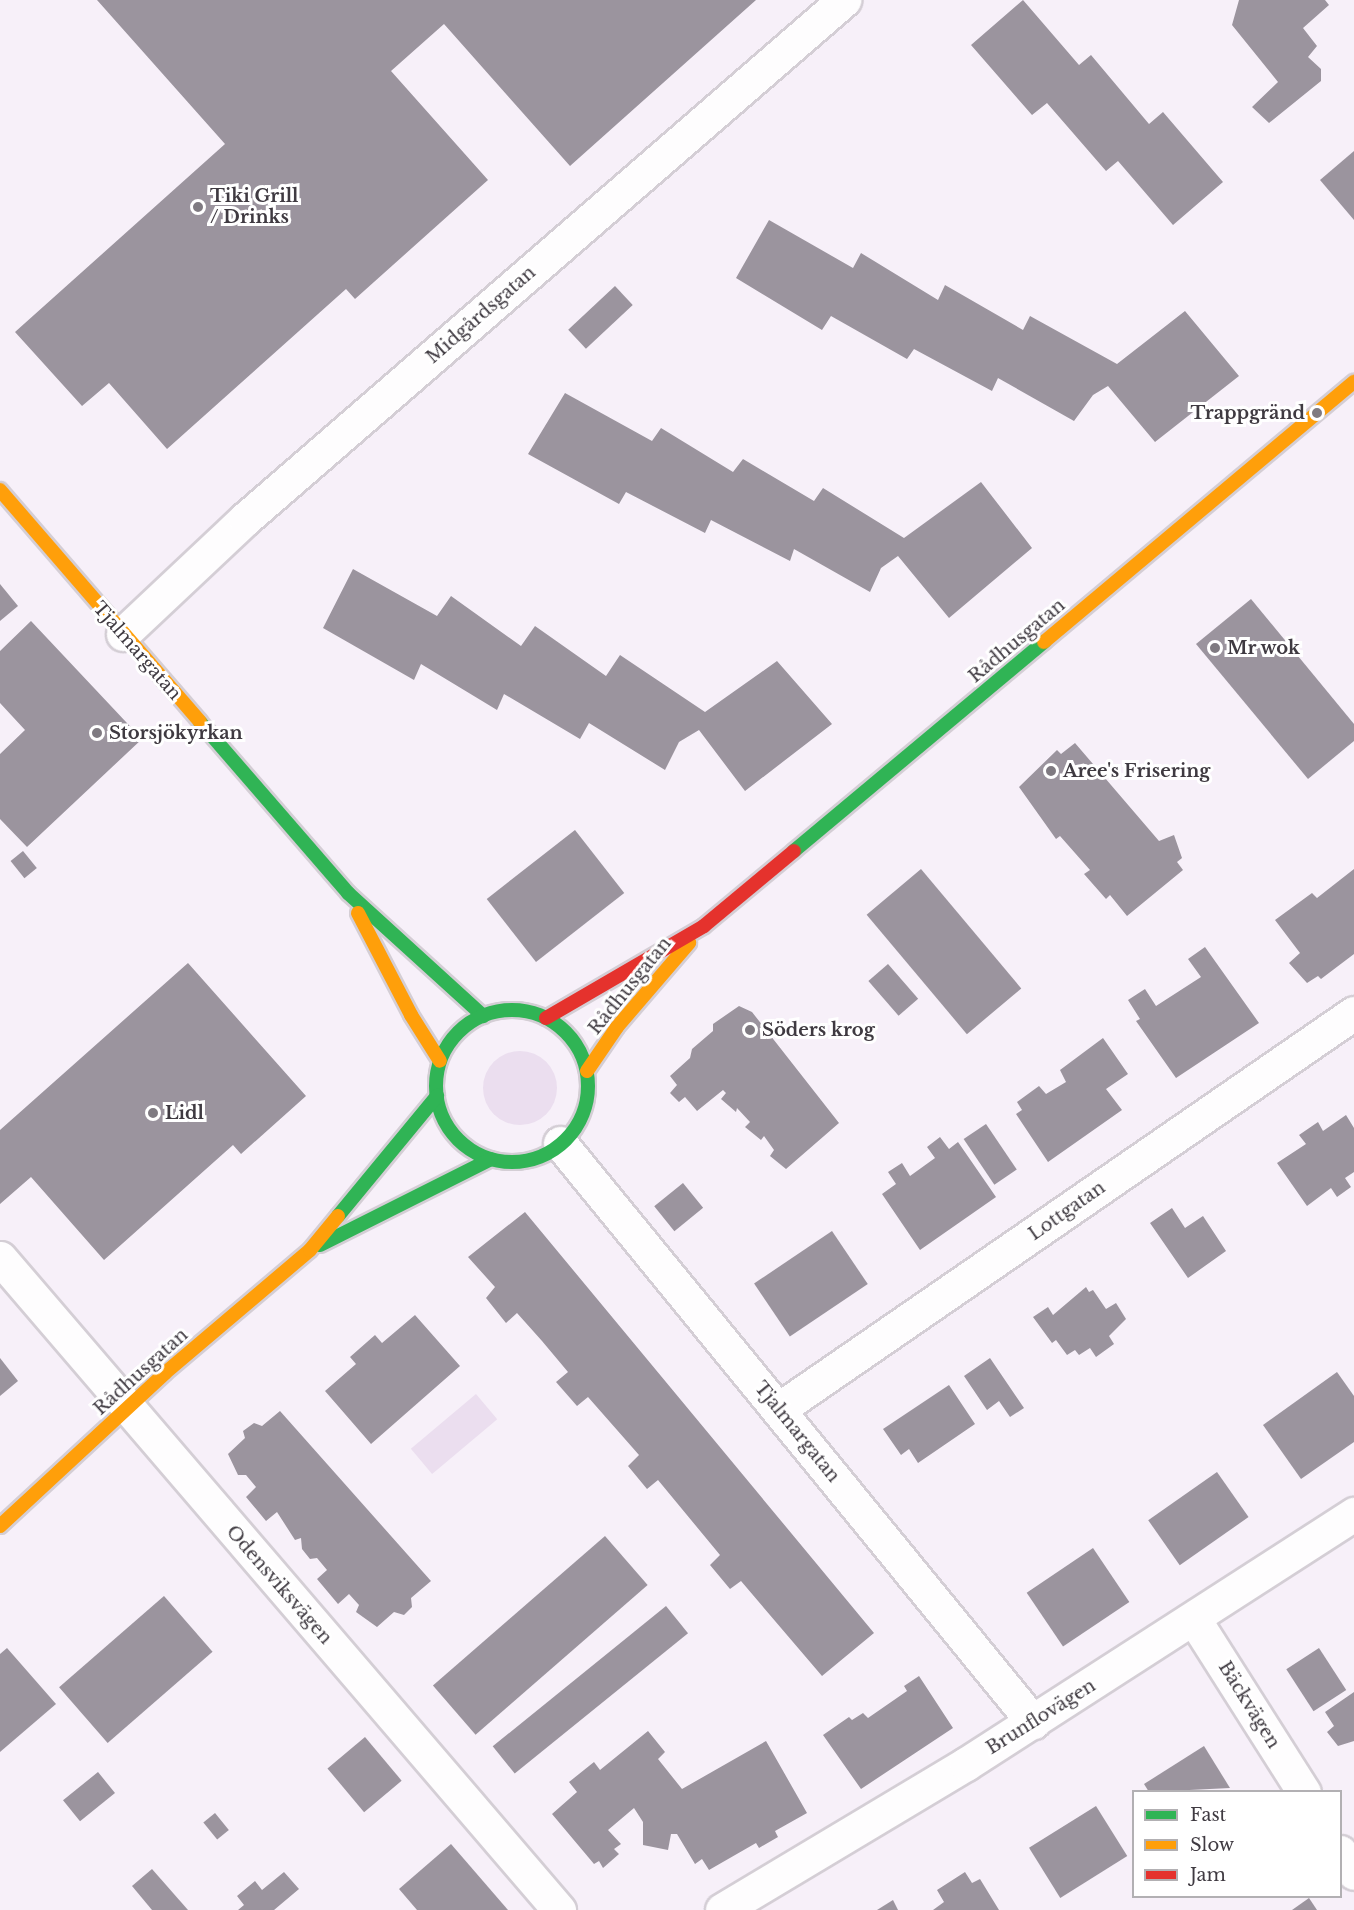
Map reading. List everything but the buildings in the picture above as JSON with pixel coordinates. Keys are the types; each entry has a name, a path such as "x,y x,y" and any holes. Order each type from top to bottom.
{"main road":[{"name":"Rådhusgatan","path":"587,1071 617,1027 704,926 1354,382"},
{"name":"Tjalmargatan","path":"0,490 348,893 483,1016"},
{"name":"Tjalmargatan","path":"348,893 411,1015 440,1061"},
{"name":"Rådhusgatan","path":"546,1018 704,926"},
{"path":"515,1011 546,1018 565,1031 579,1049 587,1071 588,1097 580,1121 560,1143 542,1156 517,1162 491,1159 471,1150 455,1136 442,1117 437,1096 440,1061 450,1042 483,1016 515,1011"},
{"name":"Rådhusgatan","path":"0,1526 67,1460 310,1250 437,1096"},
{"name":"Rådhusgatan","path":"310,1250 491,1159"}],"street":[{"name":"Midgårdsgatan","path":"123,634 245,519 844,0"},
{"name":"Lottgatan","path":"779,1409 1350,1022"},
{"name":"Tjalmargatan","path":"560,1143 1033,1722"},
{"name":"Odensviksvägen","path":"0,1258 559,1910"},
{"name":"Brunflovägen","path":"722,1910 1033,1722 1354,1515"},
{"name":"Bäckvägen","path":"1194,1619 1303,1790"},
{"path":"1342,1854 1354,1873"}],"shaded area":[{"path":"520,1051 541,1057 551,1067 557,1088 551,1109 541,1119 520,1125 499,1119 489,1109 483,1088 489,1067 499,1057"},
{"path":"476,1394 497,1419 432,1474 411,1449"}],"traffic: fast":[{"path":"794,851 1044,642"},
{"path":"200,722 348,893 483,1016"},
{"path":"512,1010 541,1016 554,1023 565,1033 575,1044 582,1057 588,1086 582,1115 575,1128 565,1139 554,1149 541,1156 512,1162 483,1156 470,1149 459,1139 449,1128 442,1115 436,1086 442,1057 449,1044 459,1033 470,1023 483,1016 512,1010"},
{"path":"338,1216 437,1096"},
{"path":"320,1245 491,1159"}],"traffic: slow":[{"path":"1044,642 1354,382"},
{"path":"0,490 200,722"},
{"path":"358,913 411,1015 440,1061"},
{"path":"587,1071 617,1027 689,943"},
{"path":"0,1526 165,1373 310,1250 338,1216"}],"traffic: jam":[{"path":"546,1018 704,926 794,851"}],"place":[{"name":"Tiki Grill / Drinks","path":"198,207"},
{"name":"Trappgränd","path":"1317,413"},
{"name":"Mr wok","path":"1215,648"},
{"name":"Storsjökyrkan","path":"97,733"},
{"name":"Aree's Frisering","path":"1051,771"},
{"name":"Söders krog","path":"750,1030"},
{"name":"Lidl","path":"153,1113"}]}
